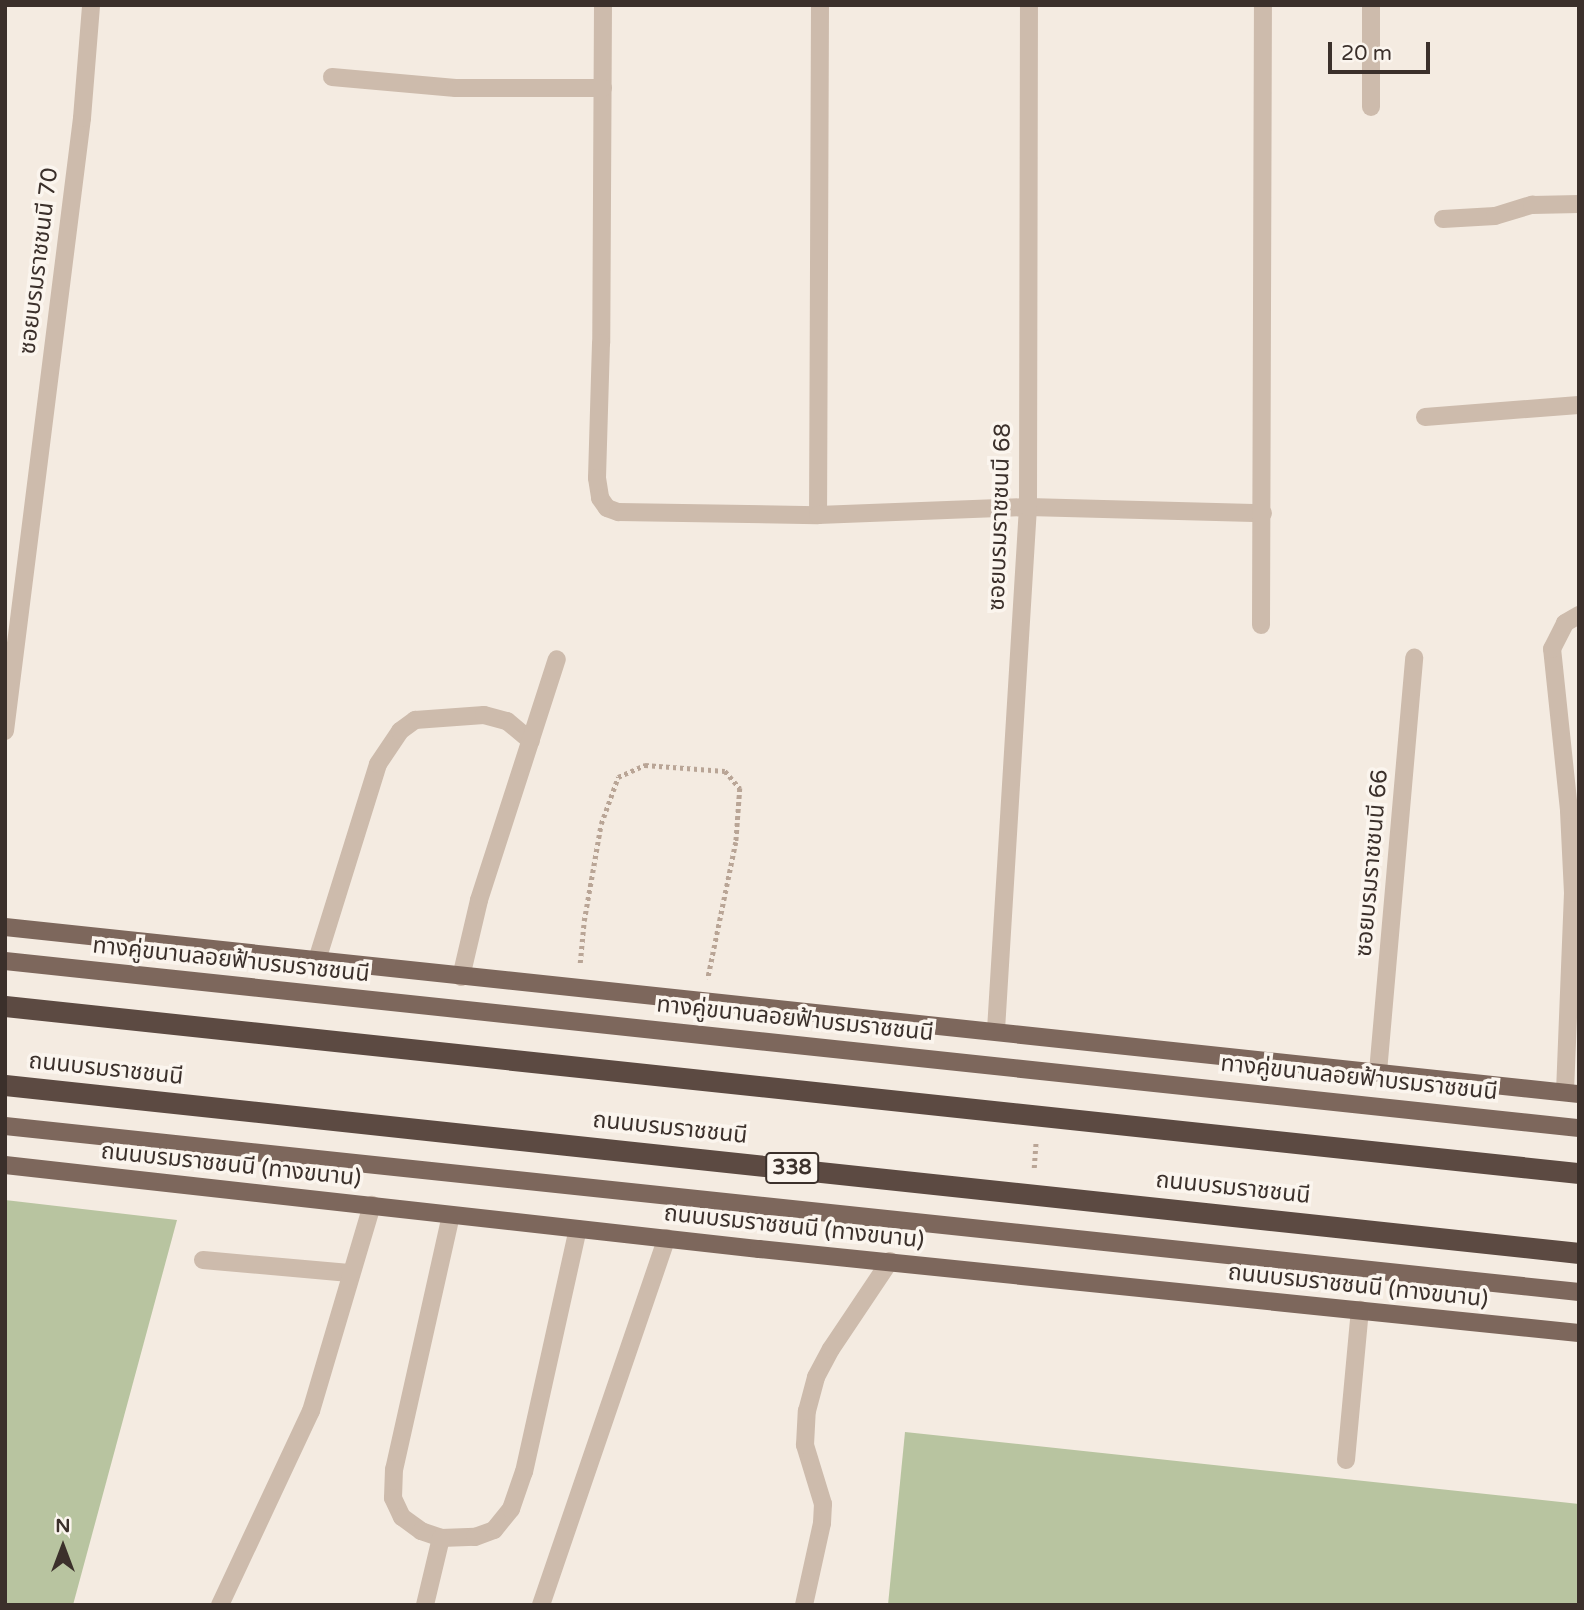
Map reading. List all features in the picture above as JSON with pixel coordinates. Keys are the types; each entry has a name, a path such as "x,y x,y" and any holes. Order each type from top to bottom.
{"highway":[{"path":"5,1006 1579,1173"},
{"name":"ถนนบรมราชชนนี","path":"5,1085 1579,1253"}],"main road":[{"path":"5,927 1572,1093"},
{"name":"ทางคู่ขนานลอยฟ้าบรมราชชนนี","path":"5,961 1579,1128"},
{"name":"338","path":"5,1126 1579,1292"},
{"name":"ถนนบรมราชชนนี (ทางขนาน)","path":"5,1165 667,1238 1579,1333"}],"street":[{"name":"ซอยบรมราชชนนี 70","path":"5,731 82,118 91,5"},
{"path":"603,5 597,478 600,498 607,508 618,512 818,515 1028,507 1263,513"},
{"path":"818,515 820,5"},
{"name":"ซอยบรมราชชนนี 68","path":"996,1030 1028,507 1028,5"},
{"path":"1261,625 1263,5"},
{"path":"1371,5 1371,107"},
{"path":"332,77 456,88 603,88"},
{"path":"1443,219 1495,216 1532,205 1579,204"},
{"path":"1425,417 1579,405"},
{"path":"1572,1093 1573,893 1569,810 1552,649 1565,623 1579,615"},
{"name":"ซอยบรมราชชนนี 66","path":"1378,1072 1414,658"},
{"path":"461,977 479,900 557,659"},
{"path":"317,960 378,764 400,731 415,720 484,715 507,721 531,741"},
{"path":"220,1605 310,1411 349,1273 372,1205"},
{"path":"451,1214 394,1469 393,1498 401,1517 421,1531 441,1538 475,1537 494,1530 511,1510 524,1472 578,1228"},
{"path":"541,1605 667,1238"},
{"path":"203,1260 349,1273"},
{"path":"804,1605 822,1523 823,1504 805,1445 807,1411 816,1377 831,1349 890,1261"},
{"path":"1346,1460 1360,1310"},
{"path":"425,1605 441,1538"}],"path":[{"path":"578,989 584,921 601,824 618,777 645,765 725,771 740,788 736,842 703,1000"},
{"path":"1033,1173 1038,1131"}],"green space":[{"path":"5,1200 177,1220 73,1605 5,1605"},
{"path":"905,1432 1579,1504 1579,1605 888,1605"}]}
